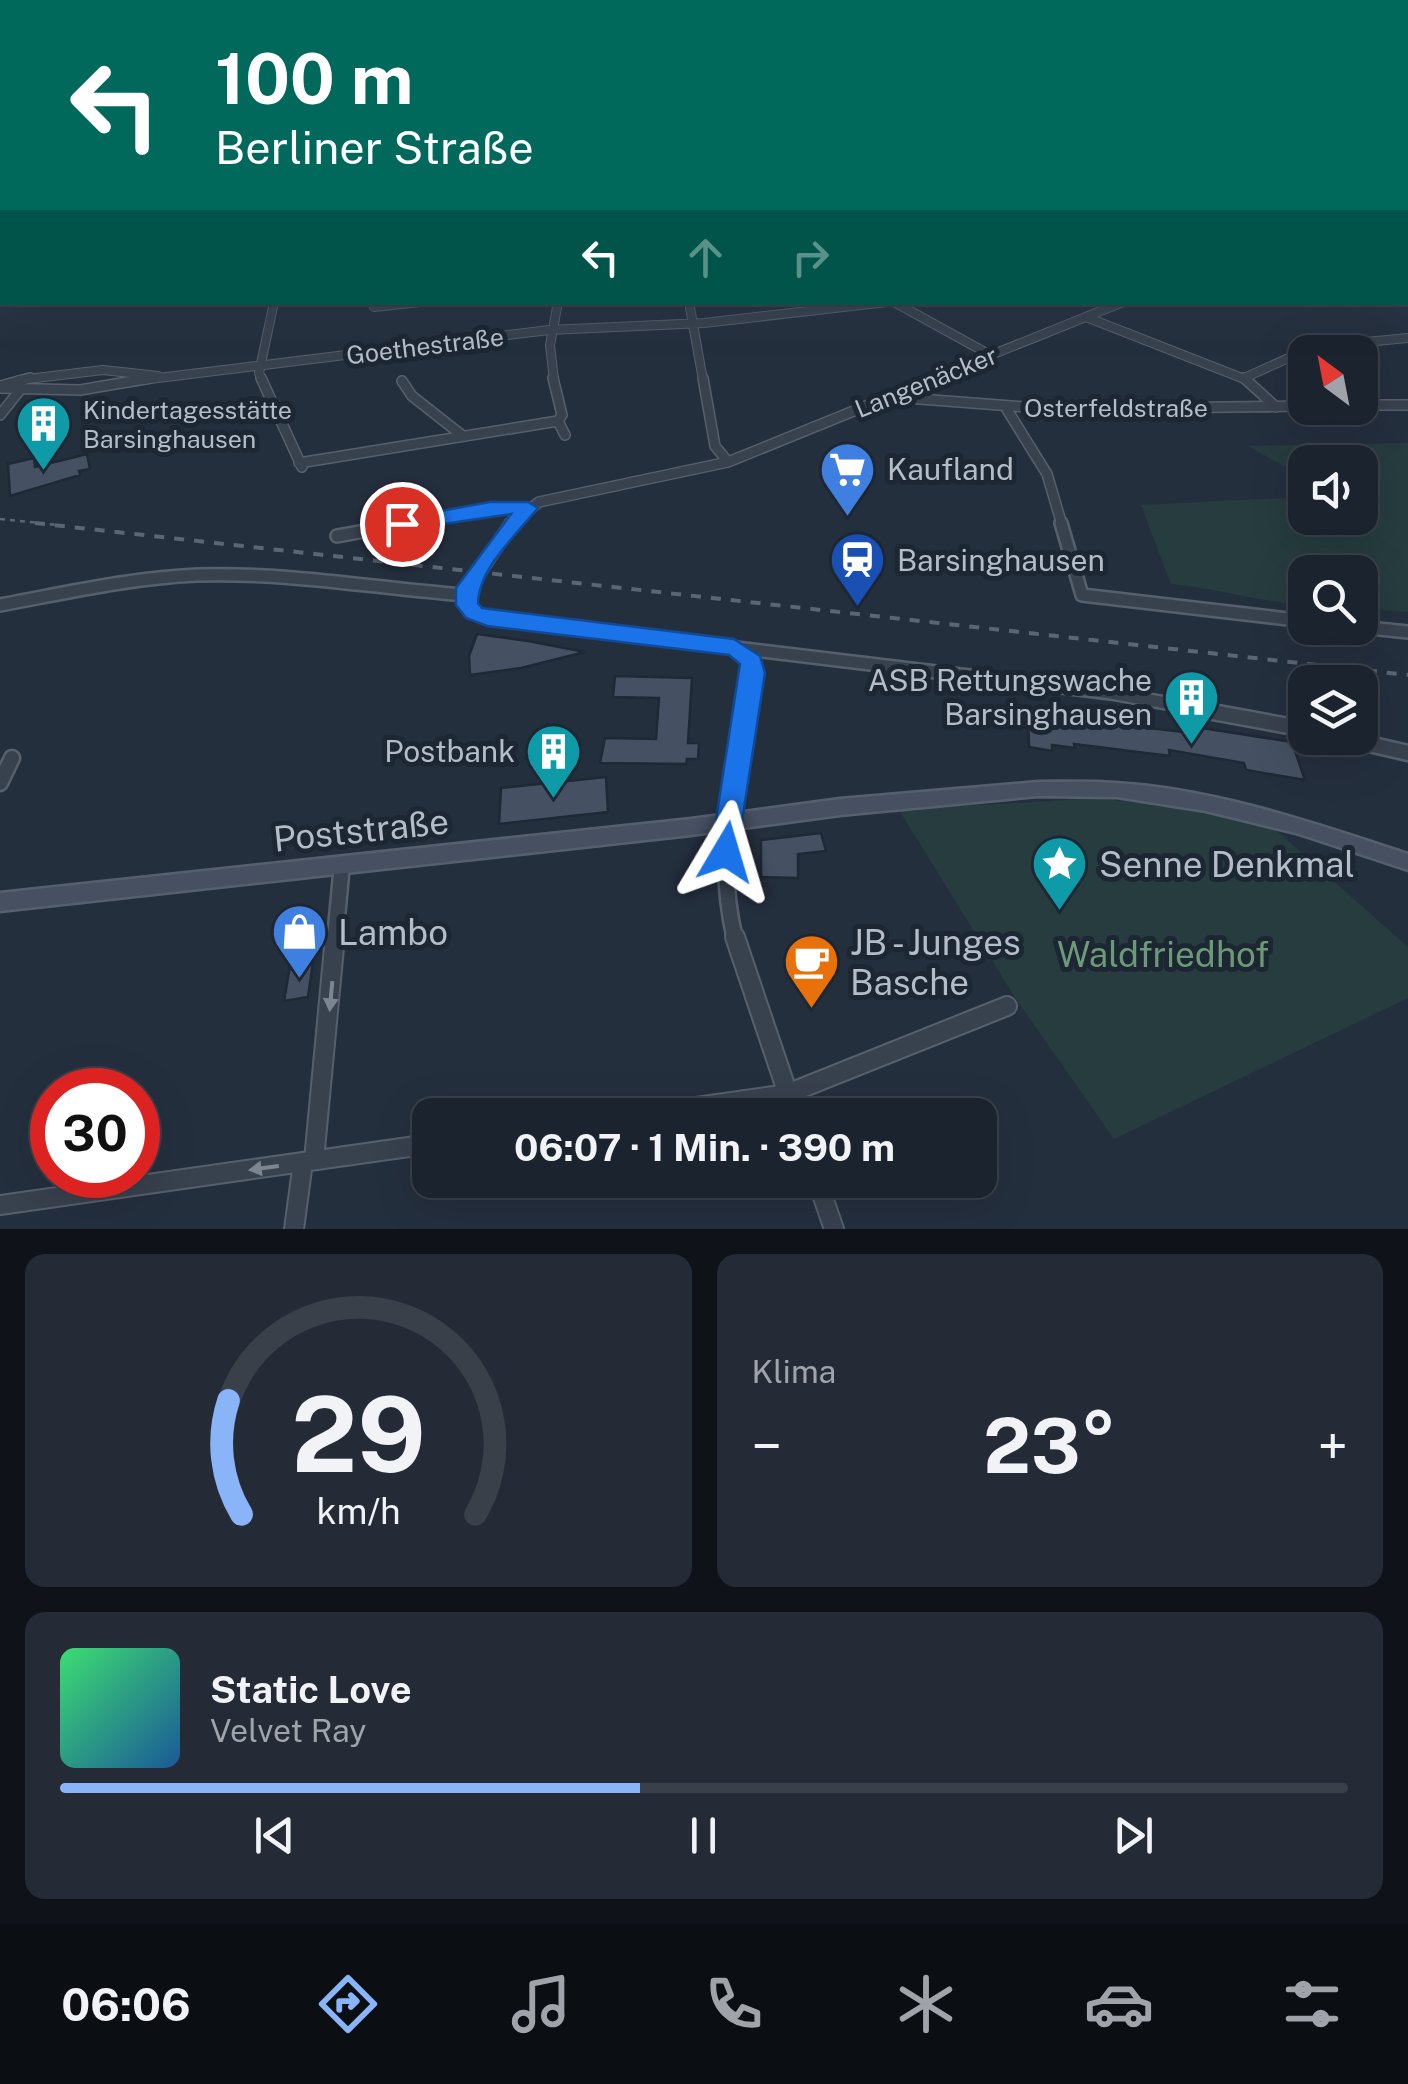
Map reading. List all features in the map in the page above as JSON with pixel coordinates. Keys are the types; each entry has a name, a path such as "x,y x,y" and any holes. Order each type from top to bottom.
{"main road":[{"name":"Poststraße","path":"0,902 1038,789 1117,790 1206,802 1296,824 1408,862"}],"street":[{"path":"273,305 259,367 262,386 300,465 558,421 562,415 549,367 549,330 557,305"},
{"path":"689,305 715,446 728,462"},
{"name":"Goethestraße","path":"0,387 20,390 137,383 158,376 549,330 692,323 856,305"},
{"path":"897,305 992,356"},
{"name":"Langenäcker","path":"337,536 490,508 528,508 551,499 728,462 1116,305"},
{"path":"1086,317 1244,378 1276,407"},
{"path":"1244,378 1314,347 1408,338"},
{"name":"Goethestraße","path":"0,387 36,376 147,371 158,376"},
{"path":"402,381 412,396 464,436"},
{"path":"0,415 20,390"},
{"name":"Osterfeldstraße","path":"907,390 928,401"},
{"name":"Osterfeldstraße","path":"890,396 1006,408 1288,407"},
{"path":"1378,405 1408,404"},
{"path":"1006,408 1046,474 1082,594 1288,619"},
{"path":"558,421 565,435"},
{"path":"464,596 511,524 528,508"},
{"path":"0,605 116,583 192,576 246,576 464,596"},
{"path":"464,596 474,613 487,618 1111,693 1288,726"},
{"path":"1378,629 1408,632"},
{"path":"734,647 752,662 753,673 735,766 727,899 736,947 789,1098"},
{"path":"1378,746 1408,752"},
{"path":"0,783 12,758"},
{"path":"294,1229 309,1161 342,864"},
{"path":"760,1098 788,1094 1007,1006"},
{"path":"0,1205 412,1147"},
{"path":"824,1198 834,1229"}],"green space":[{"path":"1408,443 1408,612 1378,610 1378,555 1288,555 1288,603 1171,584 1141,505 1288,498 1288,535 1378,535 1378,445 1301,445"},
{"path":"1288,445 1288,468 1248,446"},
{"name":"Waldfriedhof","path":"1097,798 1202,810 1277,831 1408,947 1408,998 1114,1139 1014,996 899,810"}],"building":[{"name":"Kindertagesstätte Barsinghausen","path":"87,454 90,469 79,471 80,475 10,496 8,464 34,458 35,467"},
{"path":"477,634 585,652 521,668 470,675 469,656"},
{"path":"615,676 692,678 688,743 699,743 698,759 687,759 686,764 600,763 605,738 656,739 659,698 613,697"},
{"name":"ASB Rettungswache Barsinghausen","path":"1028,714 1184,732 1183,725 1288,741 1288,755 1296,755 1305,780 1246,770 1244,763 1169,750 1170,756 1074,744 1075,748 1052,745 1052,751 1029,747"},
{"name":"Postbank","path":"606,777 608,812 499,824 501,788"},
{"path":"821,833 826,851 798,854 798,878 761,877 761,840"},
{"name":"Lambo","path":"313,962 308,997 284,1001 290,966"}],"railway":[{"path":"0,519 58,525"},
{"path":"35,523 1408,675"}],"place":[{"name":"Kindertagesstätte Barsinghausen","path":"44,473"},
{"name":"Kaufland","path":"848,518"},
{"name":"Barsinghausen","path":"858,609"},
{"name":"ASB Rettungswache Barsinghausen","path":"1191,746"},
{"name":"Postbank","path":"554,800"},
{"name":"Senne Denkmal","path":"1060,913"},
{"name":"Lambo","path":"299,981"},
{"name":"JB - Junges Basche","path":"811,1011"}],"route":[{"path":"402,524 490,508 528,508 511,524 467,588 464,596 474,613 487,618 734,647 744,653 752,662 753,673 735,766 726,852"}]}
